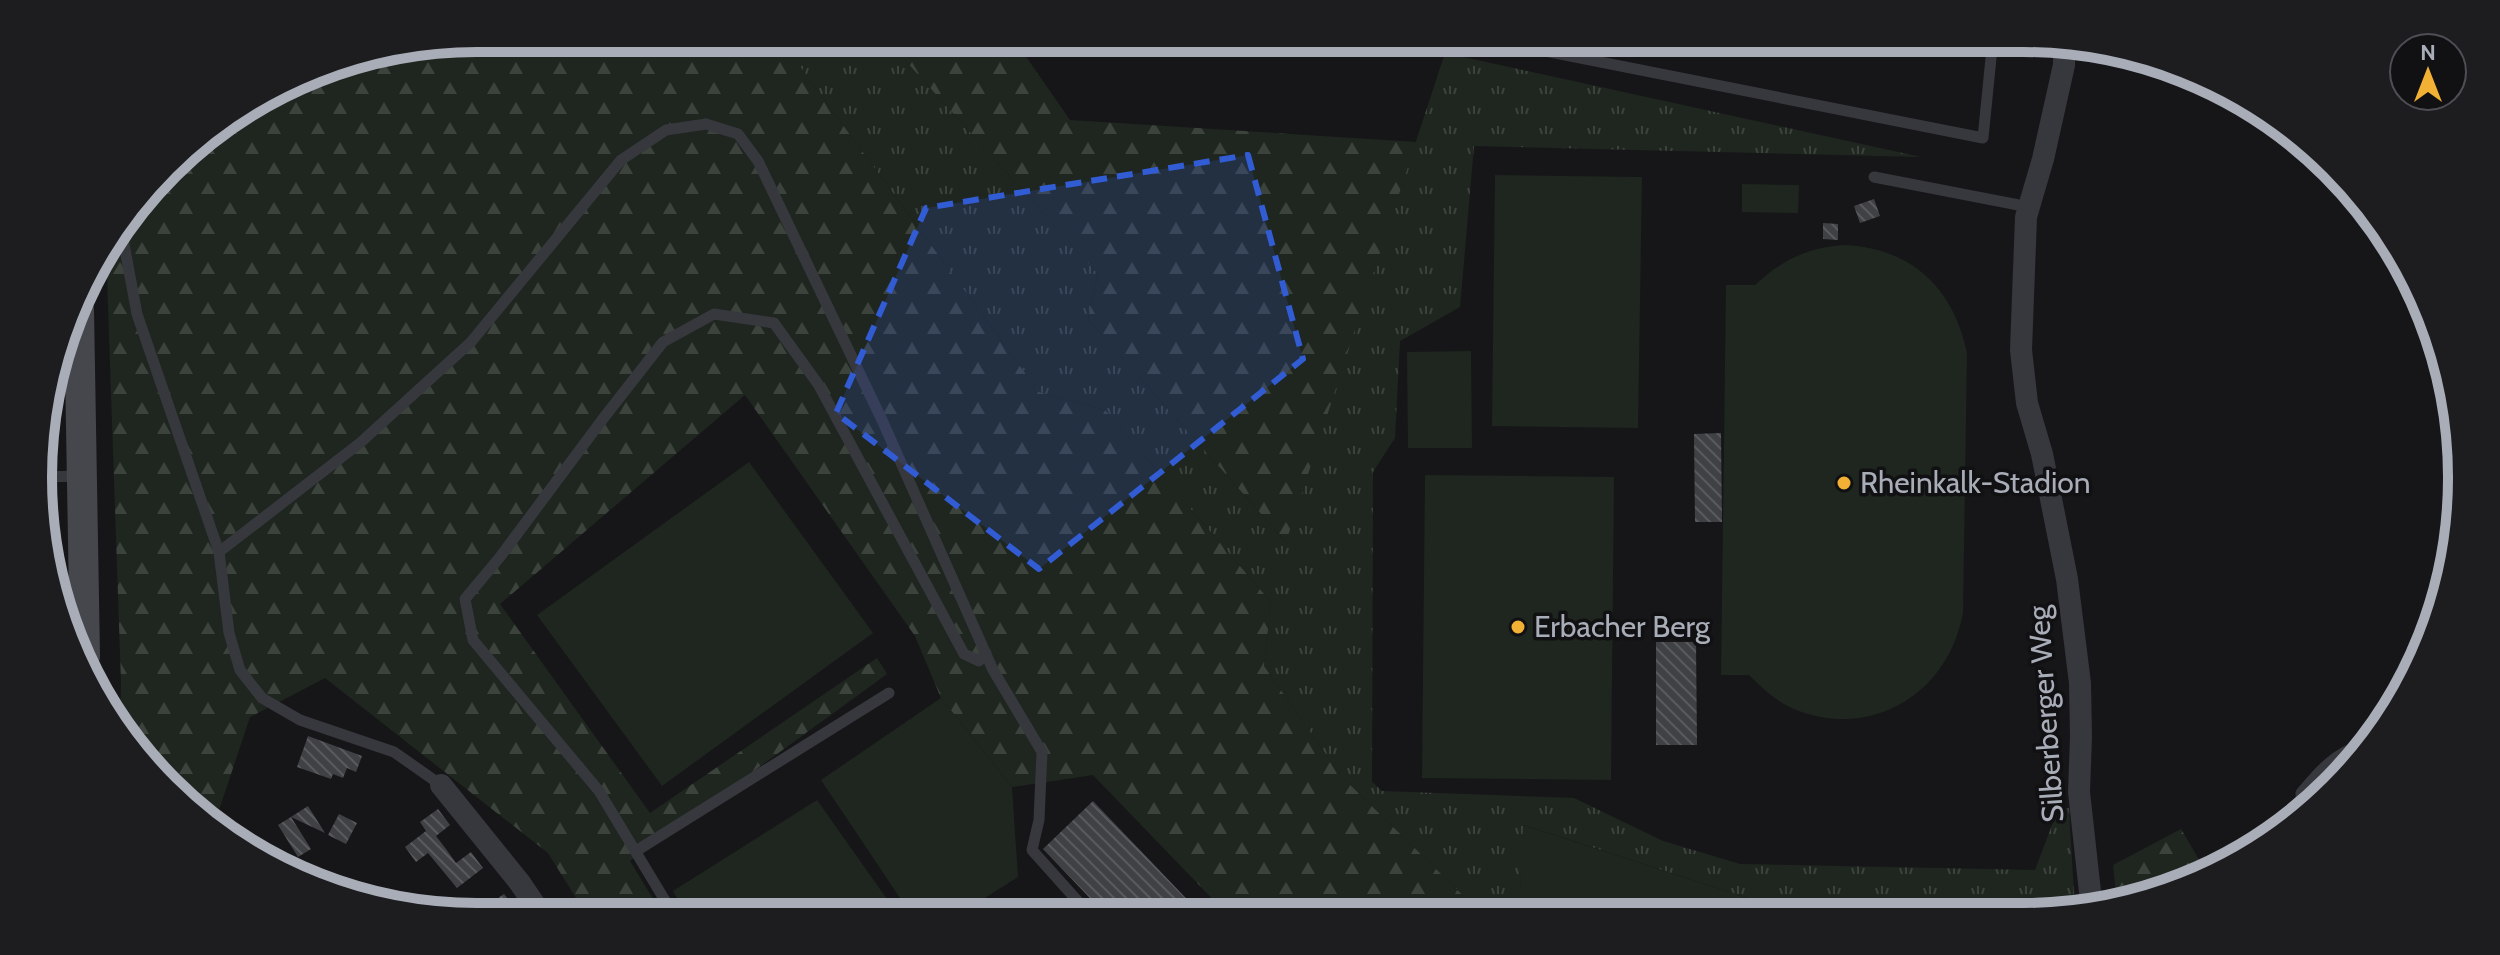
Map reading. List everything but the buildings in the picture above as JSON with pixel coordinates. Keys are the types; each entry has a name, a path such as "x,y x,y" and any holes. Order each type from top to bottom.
{"street":[{"name":"Silberberger Weg","path":"2064,54 2046,147 2026,217 2021,350 2027,403 2042,454 2067,579 2080,683 2079,792 2091,897"},
{"path":"79,328 85,642"},
{"path":"441,785 534,903"}],"lane":[{"path":"1550,52 1983,138 1992,52"},
{"path":"219,552 360,443 471,342 621,160 666,130 706,124 738,134 758,161 882,420 993,670 1042,752 1039,820 1032,850 1079,903"},
{"path":"1874,177 2029,207"},
{"path":"124,242 137,314 219,552 229,633 240,670 262,698 300,720 394,752 441,785"},
{"path":"667,903 599,791 473,640 465,599 663,342 714,314 774,323 818,384 964,654 979,661 986,653"},
{"path":"52,477 82,476"},
{"path":"636,851 889,693"},
{"path":"2301,798 2301,793 2324,765 2350,749"}],"highlighted area":[{"path":"1248,155 1303,359 1039,569 836,413 926,208"}],"green space":[{"path":"478,52 789,52 1039,392 1105,410 1271,602 1264,666 1341,776 1471,903 1216,903 1093,775 1012,787 941,698 915,636 745,395 500,604 650,813 877,658 887,674 630,861 656,903 579,903 548,853 325,678 250,717 217,815 177,778 140,737 120,708 107,269 140,218 197,158 241,124 289,96 367,66 394,60"},
{"path":"789,52 898,52 1098,274 1088,319 1285,541 1445,53 1921,157 1474,146 1460,307 1400,341 1395,438 1373,472 1372,782 1382,791 1574,798 1663,841 1740,864 2035,870 2058,809 2069,808 2074,899 2022,903 1763,903 1524,825 1520,903 1471,903 1341,776 1264,666 1271,602 1105,410 1039,392"},
{"path":"898,52 1023,52 1070,120 1416,142 1286,542 1088,319 1098,274"},
{"path":"1495,175 1642,177 1638,428 1492,426"},
{"path":"1742,184 1799,185 1798,213 1742,212"},
{"name":"Rheinkalk-Stadion","path":"1845,245 1890,254 1910,264 1940,291 1961,330 1967,353 1963,612 1955,640 1943,665 1905,702 1881,713 1855,718 1827,718 1792,708 1749,675 1721,675 1726,285 1755,285 1796,256"},
{"path":"1471,351 1472,448 1408,448 1407,352"},
{"path":"749,462 873,633 662,786 537,615"},
{"name":"Erbacher Berg","path":"1425,475 1614,477 1611,780 1422,778"},
{"path":"941,698 1012,787 1018,877 977,903 903,903 821,780"},
{"path":"817,800 890,903 680,903 673,891"},
{"path":"1523,825 1763,903 1520,903"},
{"path":"2181,829 2201,864 2116,893 2113,865"}],"place":[{"name":"Rheinkalk-Stadion","path":"1844,483"},
{"name":"Erbacher Berg","path":"1518,627"}]}
